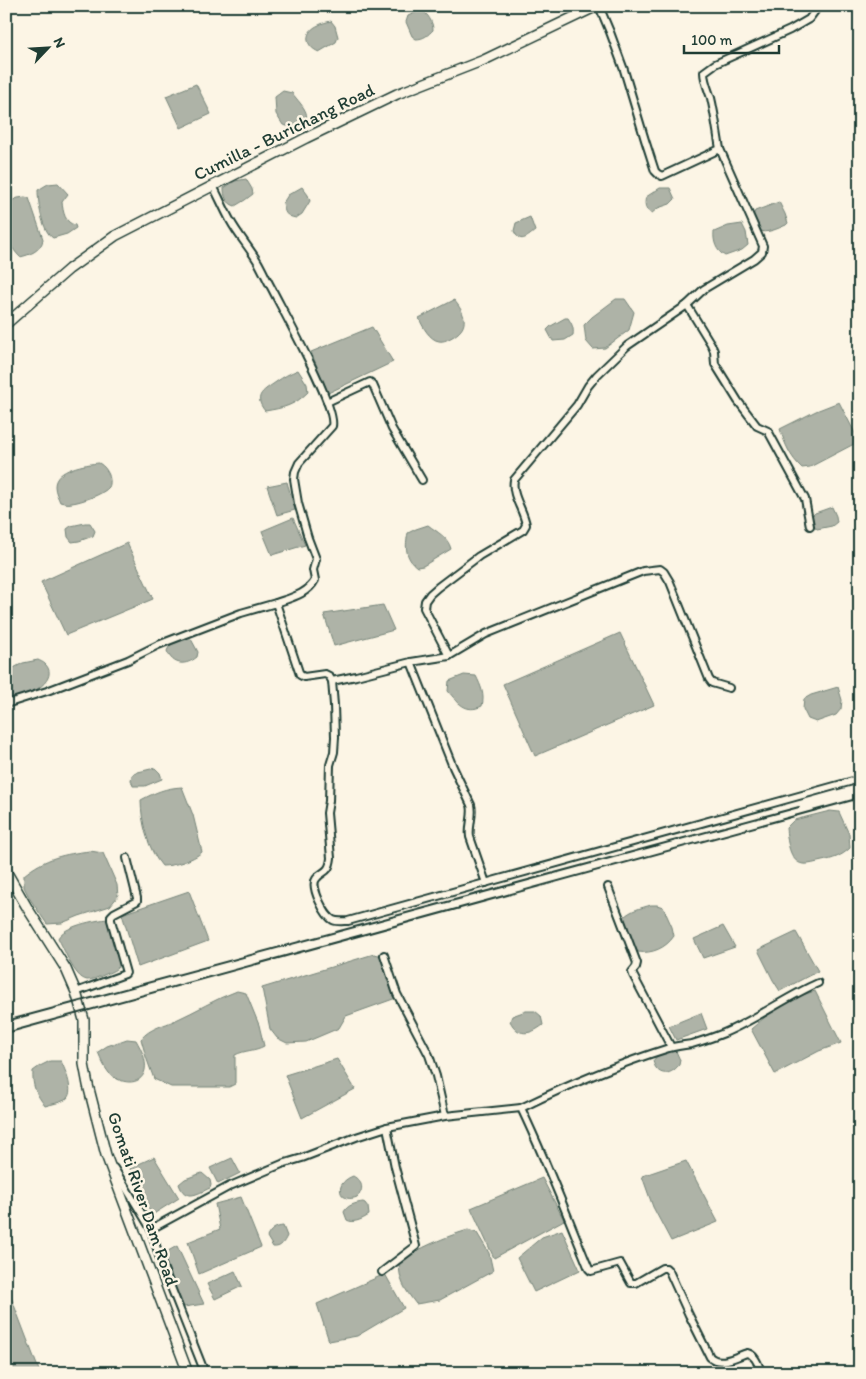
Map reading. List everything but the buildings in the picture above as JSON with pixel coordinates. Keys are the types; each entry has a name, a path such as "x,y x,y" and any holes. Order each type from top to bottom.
{"main road":[{"name":"Cumilla - Burichang Road","path":"6,324 69,270 115,236 306,138 397,94 484,60 598,6"},
{"name":"Gomati River Dam Road","path":"6,871 66,968 76,992 84,1020 84,1064 106,1155 188,1373"}],"street":[{"path":"598,6 624,70 655,171 662,176 720,149"},
{"path":"449,656 424,608 425,601 438,587 479,556 523,530 526,525 525,519 513,487 514,480 577,405 597,375 626,346 688,305 704,289 754,259 762,252 763,246 720,149 716,118 704,78 704,72 715,64 796,27 809,19 816,6"},
{"path":"6,704 47,691 128,660 158,645 241,613 276,604 307,590 316,580 313,570 316,559 298,503 294,472 299,463 332,426 333,421 316,374 282,307 258,262 231,221 213,186"},
{"path":"688,305 711,344 715,364 738,401 758,428 768,431 805,499 810,526"},
{"path":"327,402 370,382 392,429 422,480"},
{"path":"332,681 411,662 449,656 486,634 643,571 660,569 670,582 709,679 712,683 729,688"},
{"path":"276,604 300,675 304,677 325,674 332,681 336,737 330,765 329,801 326,813 331,858 330,865 316,878 314,883 319,900 328,917 335,921 348,922 860,779"},
{"path":"411,662 453,767 471,805 469,832 486,883"},
{"path":"76,992 126,973 111,916 137,901 138,898 127,858"},
{"path":"608,887 637,963 632,972 633,975 671,1048"},
{"path":"384,955 397,994 428,1055 436,1076 445,1116"},
{"path":"151,1229 230,1186 282,1164 387,1127 445,1116 520,1108 566,1087 671,1048 724,1033 818,983"},
{"path":"520,1108 541,1150 552,1181 591,1271 620,1263 631,1283 636,1283 662,1268 666,1268 710,1357 720,1361 747,1353 751,1354 762,1373"},
{"path":"382,1272 416,1246 387,1127"},
{"path":"106,1155 151,1229 161,1262 204,1373"}],"shaded area":[{"path":"421,10 430,18 433,30 428,35 416,39 412,36 406,22 408,16"},
{"path":"331,21 335,26 338,37 336,42 319,52 308,42 308,35 314,28"},
{"path":"196,84 211,114 181,128 166,96"},
{"path":"283,91 292,93 306,112 307,117 305,121 295,128 283,125 276,114 275,97"},
{"path":"246,179 253,194 235,206 232,205 226,199 224,188 235,181"},
{"path":"58,183 68,194 62,202 65,216 76,228 67,234 53,238 43,223 38,190 48,184"},
{"path":"302,187 310,201 302,214 296,218 285,212 283,203 288,195"},
{"path":"660,188 670,188 675,199 670,204 658,208 651,214 647,210 646,197"},
{"path":"25,197 29,198 43,239 38,249 20,257 8,238 6,203"},
{"path":"779,202 788,223 764,232 758,230 752,218 755,211"},
{"path":"530,217 535,231 526,238 521,239 514,231 516,223"},
{"path":"742,224 746,232 748,245 742,250 725,256 716,246 714,232 728,226"},
{"path":"616,299 625,299 634,312 629,330 605,348 593,349 586,341 584,325"},
{"path":"454,300 463,314 464,324 454,336 445,341 436,340 427,332 419,318"},
{"path":"568,318 572,324 573,335 565,340 553,341 547,330"},
{"path":"372,327 393,362 328,393 311,352"},
{"path":"298,370 307,384 308,392 288,406 265,411 260,401 262,394 281,378"},
{"path":"839,402 856,435 854,444 810,467 802,468 788,450 780,429"},
{"path":"99,463 109,475 110,484 106,490 81,501 60,502 55,486 56,480 60,475 72,468"},
{"path":"287,482 295,510 277,515 267,486"},
{"path":"832,507 837,522 832,526 817,529 812,523 811,517 815,513"},
{"path":"293,518 305,545 272,555 262,531"},
{"path":"90,523 95,531 93,536 72,542 68,537 67,529 71,526"},
{"path":"428,525 445,538 451,549 423,566 417,567 408,556 406,543 408,533"},
{"path":"127,543 153,599 66,635 41,582"},
{"path":"383,605 394,630 334,646 324,614"},
{"path":"620,633 654,705 535,756 503,684"},
{"path":"191,639 198,652 197,657 184,663 173,660 167,651 169,647 177,641"},
{"path":"38,660 45,664 49,670 49,676 45,682 33,692 25,695 11,696 6,686 6,672 23,663"},
{"path":"464,675 476,676 483,694 482,706 471,709 467,708 459,703 448,691 449,681"},
{"path":"838,687 842,700 841,709 836,715 816,722 808,719 803,709 804,699"},
{"path":"155,768 160,773 162,779 145,786 133,786 132,775"},
{"path":"182,787 193,815 202,852 194,858 183,862 162,866 153,852 146,835 141,800 161,791"},
{"path":"830,811 839,812 849,834 850,848 841,855 830,859 807,864 798,862 792,855 786,828 794,820"},
{"path":"90,851 103,853 117,885 118,896 110,906 62,923 47,924 24,887 24,875 55,858"},
{"path":"189,891 208,941 138,967 122,914"},
{"path":"651,905 663,907 674,936 667,944 658,949 638,952 631,940 624,917 633,911"},
{"path":"108,919 121,962 113,971 87,980 78,974 58,938 73,927 88,922"},
{"path":"723,926 735,947 703,958 694,939"},
{"path":"796,932 818,971 780,991 758,950"},
{"path":"374,954 379,955 383,960 396,998 346,1016 339,1028 306,1042 287,1043 277,1038 270,1029 262,988"},
{"path":"237,991 246,993 259,1025 264,1046 235,1055 235,1084 229,1087 171,1087 154,1079 141,1039 153,1030"},
{"path":"815,991 841,1043 819,1051 775,1074 751,1029 784,1001"},
{"path":"526,1011 535,1011 541,1016 543,1025 525,1033 517,1030 510,1021 512,1016"},
{"path":"701,1013 707,1029 676,1040 669,1026"},
{"path":"127,1039 136,1040 145,1062 143,1076 129,1082 118,1079 109,1073 98,1052 107,1046"},
{"path":"675,1049 680,1060 679,1065 671,1072 660,1072 653,1061 657,1056"},
{"path":"337,1059 355,1089 302,1118 285,1075"},
{"path":"50,1061 61,1061 69,1081 70,1092 65,1100 45,1106 35,1090 33,1071"},
{"path":"154,1157 179,1198 152,1215 132,1179 130,1168"},
{"path":"232,1158 240,1173 218,1184 210,1168"},
{"path":"686,1161 718,1222 671,1241 653,1207 642,1176"},
{"path":"202,1173 210,1180 210,1188 192,1195 188,1195 182,1190 179,1184 185,1179"},
{"path":"353,1176 359,1180 362,1188 357,1197 346,1198 341,1192 342,1184 346,1179"},
{"path":"542,1178 564,1220 494,1258 471,1208"},
{"path":"241,1197 261,1247 199,1274 188,1242 220,1229 215,1204"},
{"path":"363,1202 368,1207 369,1215 355,1221 347,1220 345,1210 352,1205"},
{"path":"283,1226 287,1236 280,1246 273,1247 267,1237 274,1229"},
{"path":"468,1230 477,1233 489,1253 493,1271 440,1300 416,1304 403,1284 399,1261 432,1243"},
{"path":"562,1230 580,1270 534,1292 517,1258 542,1237"},
{"path":"177,1246 204,1304 184,1307 161,1255"},
{"path":"235,1271 242,1286 215,1299 207,1284"},
{"path":"385,1274 404,1308 357,1336 329,1341 317,1304"},
{"path":"6,1284 40,1373 6,1373"}],"railway":[{"path":"6,1033 860,798"},
{"path":"6,1021 799,807"}]}
